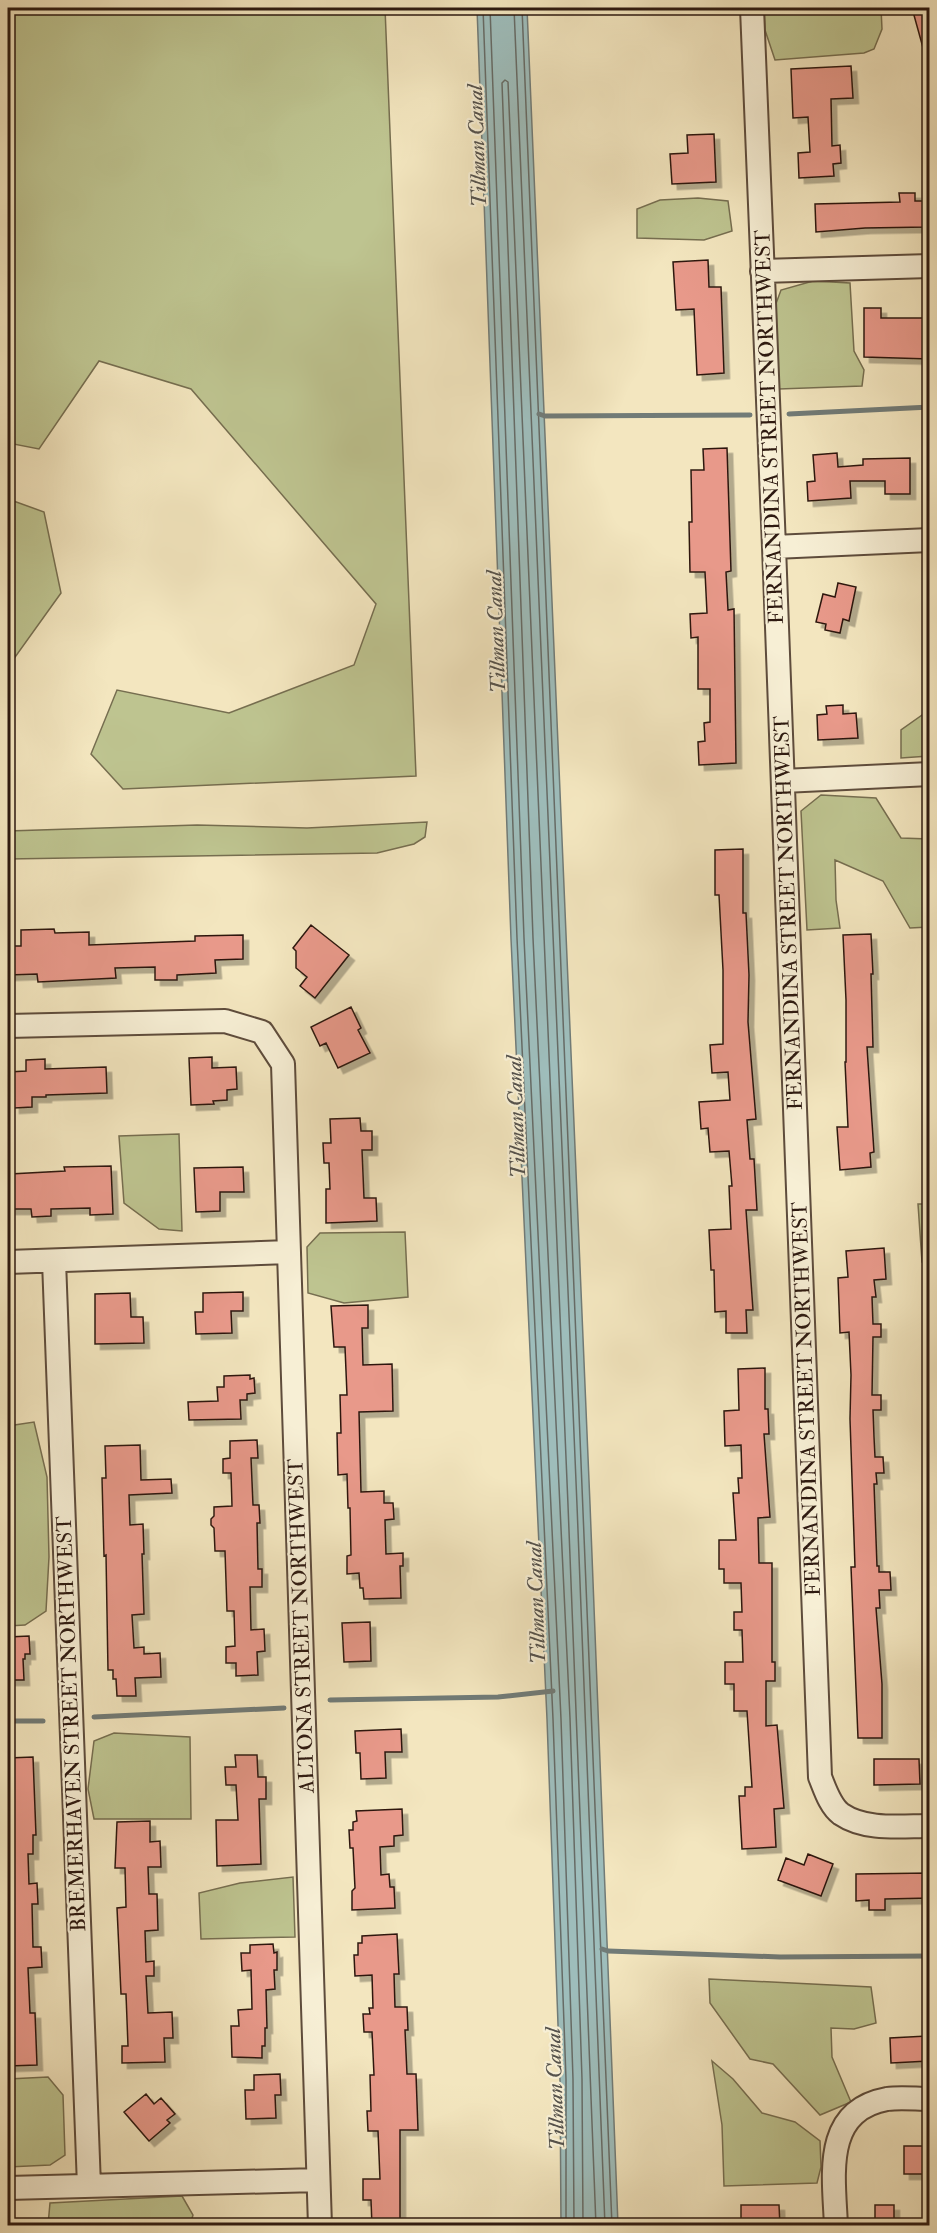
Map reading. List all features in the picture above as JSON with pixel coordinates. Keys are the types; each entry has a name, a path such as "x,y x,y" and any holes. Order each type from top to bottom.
{"street":[{"name":"FERNANDINA STREET NORTHWEST","path":"752,8 820,1777 828,1797 840,1813 858,1821 879,1826 930,1826"},
{"path":"762,271 930,266"},
{"path":"774,547 930,540"},
{"path":"783,781 930,774"},
{"name":"ALTONA STREET NORTHWEST","path":"8,1026 225,1021 262,1032 283,1064 320,2226"},
{"path":"8,1262 289,1252"},
{"name":"BREMERHAVEN STREET NORTHWEST","path":"54,1261 89,2186"},
{"path":"836,2226 833,2159 840,2133 849,2119 864,2106 888,2099 930,2099"},
{"path":"8,2188 318,2180"}],"green space":[{"path":"8,8 385,8 416,776 123,789 91,754 117,690 229,713 354,665 376,604 191,389 99,361 39,449 8,443"},
{"path":"764,8 881,8 882,29 874,49 864,53 775,60 765,30"},
{"path":"698,198 728,201 732,231 704,240 637,238 637,209 660,200"},
{"path":"813,281 850,283 854,351 864,370 862,386 779,389 774,309 781,290"},
{"path":"8,499 44,512 61,593 8,667"},
{"path":"929,705 929,756 901,758 901,730 922,715"},
{"path":"821,795 876,798 901,838 929,839 929,927 910,928 883,881 835,860 836,900 840,928 807,930 801,811"},
{"path":"427,822 425,837 414,844 377,853 8,859 8,831 197,825 307,828"},
{"path":"179,1134 182,1231 159,1229 124,1203 119,1136"},
{"path":"918,1204 929,1204 929,1261 922,1262"},
{"path":"405,1232 408,1297 344,1303 308,1293 307,1247 320,1233"},
{"path":"34,1422 47,1477 49,1557 46,1611 25,1625 8,1626 8,1426"},
{"path":"114,1733 190,1737 191,1819 94,1819 88,1789 94,1741"},
{"path":"293,1877 295,1937 201,1939 199,1893 240,1883"},
{"path":"709,1979 871,1987 876,2023 854,2029 831,2028 832,2057 851,2102 820,2115 773,2064 750,2059 710,2003"},
{"path":"712,2061 733,2079 762,2113 795,2122 820,2141 821,2167 817,2183 724,2186 722,2125"},
{"path":"48,2077 63,2095 65,2155 50,2165 8,2167 8,2079"},
{"path":"182,2196 193,2215 190,2225 48,2225 50,2203"}],"water":[{"path":"477,8 527,8 618,2225 561,2225 560,2080 547,1719 511,939"}],"building":[{"path":"912,8 930,8 930,55 925,55"},
{"path":"851,66 853,98 831,99 832,146 840,145 841,163 833,164 834,176 799,178 798,153 810,152 808,117 793,118 791,69"},
{"path":"714,134 716,182 672,184 670,154 688,153 687,135"},
{"path":"899,193 915,193 915,201 927,201 927,227 816,232 815,204 900,202"},
{"path":"708,260 709,287 721,287 724,373 697,375 694,309 676,310 673,262"},
{"path":"864,308 881,308 881,318 930,318 930,359 864,357"},
{"path":"727,448 731,571 726,572 728,610 734,609 736,763 699,765 698,742 705,741 704,723 710,722 710,689 698,689 698,637 691,638 690,614 707,613 705,572 690,572 691,470 704,470 703,449"},
{"path":"837,453 838,467 863,465 863,459 910,458 910,494 885,494 885,481 850,481 851,498 808,501 807,482 815,481 813,455"},
{"path":"838,583 856,587 849,621 843,619 840,633 825,630 826,624 816,622 823,594 835,597"},
{"path":"843,705 843,714 856,713 858,738 818,740 817,715 827,714 826,706"},
{"path":"743,849 743,913 746,913 749,975 748,1022 756,1119 747,1120 750,1159 754,1159 757,1210 746,1210 753,1310 746,1310 747,1333 726,1333 726,1311 715,1312 714,1270 711,1270 709,1230 731,1229 729,1186 732,1186 729,1151 710,1152 708,1128 701,1129 699,1102 730,1100 728,1072 712,1073 710,1045 723,1044 723,970 719,895 715,895 715,850"},
{"path":"311,925 349,955 315,998 300,986 307,977 296,968 296,951 293,948"},
{"path":"54,929 55,933 89,932 89,945 195,941 195,936 243,935 243,959 215,960 216,973 177,975 177,980 155,980 155,967 115,968 116,978 38,982 37,974 8,975 8,946 21,946 21,930"},
{"path":"871,934 873,1047 867,1047 874,1152 870,1153 871,1167 840,1170 837,1127 848,1127 843,935"},
{"path":"351,1007 361,1028 358,1030 370,1053 338,1068 326,1043 320,1046 311,1027"},
{"path":"212,1057 212,1068 236,1067 237,1089 227,1090 227,1100 213,1101 214,1104 191,1105 189,1058"},
{"path":"45,1059 45,1069 106,1067 107,1093 32,1097 32,1107 14,1108 14,1098 8,1098 8,1072 26,1071 26,1060"},
{"path":"360,1118 361,1131 372,1131 372,1150 362,1150 364,1198 376,1198 377,1221 326,1223 326,1189 330,1189 329,1163 324,1163 323,1143 331,1143 330,1119"},
{"path":"111,1166 113,1214 90,1215 90,1208 51,1209 51,1216 32,1217 31,1209 8,1209 8,1176 10,1174 65,1171 64,1167"},
{"path":"243,1167 244,1192 220,1192 220,1211 196,1212 194,1168"},
{"path":"884,1248 886,1279 874,1280 876,1297 872,1297 873,1324 881,1324 881,1337 873,1337 872,1395 881,1395 881,1410 873,1410 874,1437 875,1457 883,1457 884,1473 876,1473 877,1484 874,1484 877,1566 879,1566 879,1572 890,1572 891,1590 879,1590 880,1608 876,1608 882,1684 882,1738 858,1738 851,1567 855,1567 850,1419 851,1375 849,1332 840,1333 838,1278 848,1277 846,1251"},
{"path":"243,1292 243,1311 231,1311 232,1333 196,1334 195,1312 203,1312 203,1293"},
{"path":"130,1293 131,1317 143,1317 144,1343 95,1344 95,1294"},
{"path":"368,1305 368,1328 362,1328 363,1365 392,1364 393,1411 359,1412 361,1492 384,1491 384,1503 393,1503 394,1519 385,1520 386,1554 403,1553 403,1566 400,1566 401,1598 364,1599 363,1588 360,1588 359,1573 347,1574 347,1556 351,1555 350,1508 348,1508 347,1474 338,1475 337,1433 341,1433 340,1395 347,1395 345,1347 334,1347 331,1306"},
{"path":"765,1368 765,1409 768,1409 769,1434 764,1434 770,1517 758,1518 759,1563 772,1563 772,1662 775,1662 775,1681 766,1681 766,1726 777,1725 784,1808 774,1809 776,1847 742,1849 739,1796 745,1796 745,1787 752,1787 747,1711 734,1711 734,1684 725,1684 725,1662 743,1662 742,1630 734,1630 734,1612 742,1612 741,1583 724,1583 724,1569 719,1569 719,1540 736,1540 733,1493 739,1493 738,1478 742,1478 741,1445 725,1446 724,1411 739,1410 738,1369"},
{"path":"250,1375 250,1379 254,1378 255,1393 247,1394 247,1400 240,1400 241,1419 189,1420 188,1402 218,1401 217,1387 224,1387 224,1376"},
{"path":"257,1440 258,1458 251,1458 253,1505 259,1505 258,1569 262,1569 262,1587 250,1587 251,1630 264,1629 265,1651 257,1652 258,1675 236,1676 236,1663 226,1663 226,1647 235,1646 234,1611 227,1611 225,1551 215,1551 214,1528 211,1525 211,1519 214,1516 214,1507 232,1506 231,1473 223,1473 223,1459 230,1458 230,1441"},
{"path":"140,1445 141,1480 171,1479 172,1493 129,1495 130,1525 143,1524 144,1554 142,1554 144,1614 132,1615 134,1648 144,1647 144,1654 160,1653 161,1677 135,1678 136,1696 117,1696 113,1670 108,1670 102,1478 106,1478 105,1446"},
{"path":"370,1622 371,1661 344,1662 342,1623"},
{"path":"29,1636 30,1654 25,1654 25,1659 23,1659 24,1680 8,1680 8,1637"},
{"path":"401,1729 402,1752 385,1752 386,1778 361,1779 360,1753 356,1753 355,1731"},
{"path":"235,1755 257,1755 258,1777 266,1777 266,1799 259,1799 261,1864 217,1866 216,1820 238,1820 236,1785 226,1785 225,1767 236,1767"},
{"path":"33,1757 36,1835 33,1835 33,1854 28,1854 29,1884 37,1883 38,1904 32,1904 33,1947 41,1947 42,1967 28,1968 30,2013 35,2013 37,2065 8,2066 8,1758"},
{"path":"874,1759 919,1759 920,1784 874,1785"},
{"path":"402,1809 403,1835 394,1836 394,1846 380,1847 381,1875 389,1874 390,1887 394,1887 395,1908 352,1910 352,1891 355,1888 353,1848 350,1848 349,1830 353,1830 353,1822 357,1821 356,1811"},
{"path":"150,1821 150,1842 160,1841 161,1867 148,1867 149,1894 157,1894 158,1930 145,1931 146,1962 154,1961 154,1976 146,1976 148,2013 172,2012 173,2038 164,2038 165,2062 122,2063 122,2046 128,2046 126,1994 121,1994 117,1908 126,1907 125,1868 115,1868 117,1822"},
{"path":"808,1854 833,1864 821,1896 778,1880 786,1858 804,1865"},
{"path":"930,1873 930,1898 885,1899 885,1910 869,1910 869,1900 856,1901 856,1874"},
{"path":"397,1934 399,1974 394,1974 395,2007 407,2007 408,2030 405,2030 407,2074 416,2074 418,2130 400,2130 400,2226 372,2226 371,2200 363,2200 363,2179 380,2179 378,2131 368,2131 367,2111 371,2111 370,2075 374,2075 372,2032 364,2032 363,2014 370,2014 369,2008 373,2008 372,1975 355,1976 354,1955 358,1955 358,1943 362,1943 362,1936"},
{"path":"273,1944 274,1953 277,1952 277,1970 274,1970 275,1989 266,1990 267,2028 265,2028 265,2046 262,2046 262,2058 232,2057 231,2026 239,2026 238,2010 252,2009 251,1970 242,1971 241,1953 250,1953 250,1945"},
{"path":"927,2036 929,2061 891,2063 890,2038"},
{"path":"280,2074 281,2095 275,2095 276,2118 246,2119 245,2090 254,2090 254,2075"},
{"path":"146,2094 154,2104 161,2098 175,2114 167,2120 170,2123 149,2141 124,2112"},
{"path":"904,2146 926,2146 926,2174 904,2174"},
{"path":"741,2205 779,2205 780,2226 741,2226"},
{"path":"875,2205 894,2205 894,2226 875,2226"}],"waterway":[{"path":"789,414 930,407"},
{"path":"539,414 545,416 750,415"},
{"path":"330,1700 498,1697 553,1691"},
{"path":"94,1717 284,1708"},
{"path":"8,1721 43,1721"},
{"path":"602,1949 780,1957 930,1956"}],"water label":[{"name":"Tillman Canal","path":"476,146"},
{"name":"Tillman Canal","path":"495,632"},
{"name":"Tillman Canal","path":"515,1117"},
{"name":"Tillman Canal","path":"535,1603"},
{"name":"Tillman Canal","path":"554,2089"}]}
